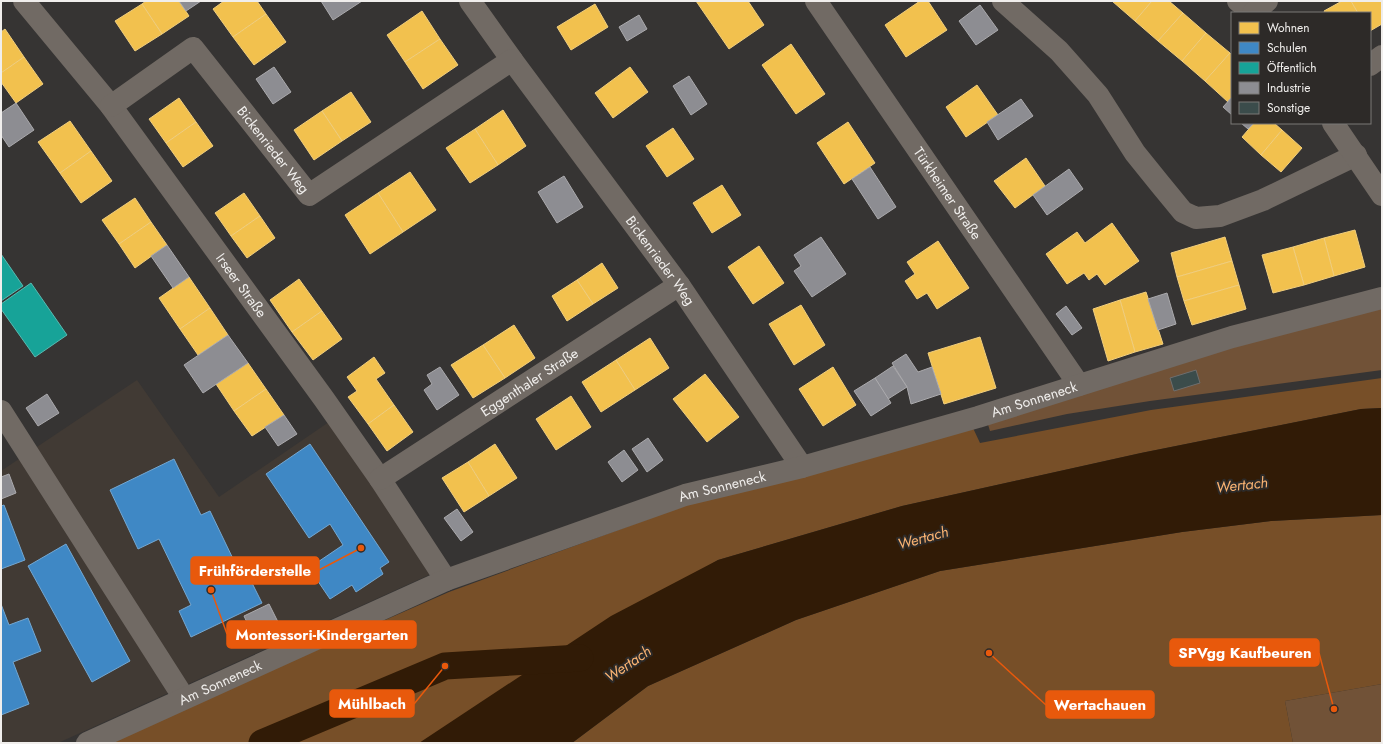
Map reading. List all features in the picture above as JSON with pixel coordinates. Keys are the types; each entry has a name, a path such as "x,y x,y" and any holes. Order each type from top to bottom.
{"street":[{"name":"Irseer Straße","path":"24,1 111,106 324,399 380,479 446,580"},
{"name":"Bickenrieder Weg","path":"470,1 678,285 802,467"},
{"name":"Türkheimer Straße","path":"816,1 1079,385"},
{"path":"1003,1 1059,51 1093,90 1135,152 1160,184 1183,212 1196,218 1220,216 1256,202 1356,155"},
{"path":"1238,1 1252,12"},
{"path":"1254,12 1267,1"},
{"name":"Bickenrieder Weg","path":"111,106 193,48 309,195 512,60"},
{"path":"1371,64 1382,56"},
{"path":"1334,124 1381,193"},
{"name":"Eggenthaler Straße","path":"380,479 678,285"},
{"name":"Am Sonneneck","path":"87,743 446,580 685,495 802,467 978,417 1232,337 1382,298"},
{"path":"1,411 184,698"}],"shaded area":[{"path":"1382,303 1382,370 1150,401 1067,414 990,431 986,418"},
{"path":"1382,378 1382,408 1361,409 1141,453 902,506 718,560 420,743 110,743 189,706 449,592 689,504 973,428 980,443 1151,410"},
{"path":"137,380 219,497 329,422 431,574 58,743 1,743 1,471"},
{"path":"1382,515 1382,684 1285,701 1293,743 572,743 648,686 796,620 940,571 1182,532 1271,521"},
{"path":"1382,684 1382,743 1293,743 1285,701"}],"water":[{"name":"Wertach","path":"1382,408 1382,515 1271,521 1182,532 940,571 796,620 648,686 572,743 419,743 611,616 718,560 902,506 1141,453 1361,409"}],"building: Wohnen":[{"path":"146,1 179,1 189,16 162,34 142,4"},
{"path":"224,1 257,1 266,14 233,37 213,9"},
{"path":"696,1 748,1 764,25 729,49"},
{"path":"920,1 928,1 947,30 906,57 885,25"},
{"path":"1112,1 1152,1 1135,21"},
{"path":"1152,1 1169,1 1183,13 1158,41 1135,21"},
{"path":"1342,1 1351,1 1357,12 1324,12"},
{"path":"1351,1 1382,1 1382,24 1371,30 1371,12 1357,12"},
{"path":"142,4 162,34 135,51 115,21"},
{"path":"595,4 608,27 571,50 557,27"},
{"path":"422,11 440,39 405,62 387,35"},
{"path":"1183,13 1206,33 1182,61 1158,41"},
{"path":"266,14 286,42 254,65 233,37"},
{"path":"5,29 24,57 1,73 1,32"},
{"path":"1206,33 1230,53 1205,81 1182,61"},
{"path":"440,39 458,65 423,89 405,62"},
{"path":"791,44 825,94 796,114 762,65"},
{"path":"1230,53 1231,98 1228,102 1205,81"},
{"path":"24,57 43,84 16,103 1,82 1,73"},
{"path":"630,67 648,92 613,118 595,93"},
{"path":"977,85 998,115 966,137 946,107"},
{"path":"351,92 371,122 342,141 322,111"},
{"path":"179,98 196,122 166,143 149,119"},
{"path":"503,110 526,146 498,165 475,129"},
{"path":"322,111 342,141 314,160 294,130"},
{"path":"70,121 91,151 60,173 38,142"},
{"path":"196,122 213,146 183,167 166,143"},
{"path":"848,122 875,163 844,184 817,143"},
{"path":"1253,124 1275,124 1282,130 1261,155 1242,137"},
{"path":"673,128 694,159 667,177 646,146"},
{"path":"475,129 498,165 470,183 446,148"},
{"path":"1282,130 1302,148 1281,172 1261,155"},
{"path":"91,151 112,181 81,203 60,173"},
{"path":"1026,158 1045,186 1015,208 994,181"},
{"path":"410,172 436,210 403,232 378,193"},
{"path":"722,185 741,215 712,233 693,203"},
{"path":"244,193 260,216 231,236 215,213"},
{"path":"378,193 403,232 370,254 345,215"},
{"path":"135,198 151,222 119,244 102,220"},
{"path":"260,216 275,238 247,258 231,236"},
{"path":"151,222 167,245 135,268 119,244"},
{"path":"1112,223 1139,261 1105,285 1097,274 1089,280 1084,273 1067,284 1046,254 1077,232 1085,243"},
{"path":"1355,230 1365,267 1334,276 1324,238"},
{"path":"1225,237 1232,261 1177,277 1171,253"},
{"path":"1324,238 1334,276 1304,285 1293,247"},
{"path":"938,241 969,288 937,309 927,293 917,299 905,281 915,274 907,262"},
{"path":"759,246 784,283 753,304 728,267"},
{"path":"1293,247 1304,285 1273,293 1262,255"},
{"path":"1232,261 1239,285 1184,301 1177,277"},
{"path":"602,263 618,288 593,304 577,280"},
{"path":"189,277 210,308 180,329 159,298"},
{"path":"299,279 322,311 292,332 270,300"},
{"path":"577,280 593,304 567,321 552,296"},
{"path":"1239,285 1246,309 1192,325 1184,301"},
{"path":"1146,292 1163,344 1135,352 1120,300"},
{"path":"1120,300 1135,352 1108,361 1093,309"},
{"path":"801,305 825,345 794,365 769,324"},
{"path":"210,308 228,335 198,355 180,329"},
{"path":"322,311 342,339 313,360 292,332"},
{"path":"514,325 535,358 505,378 483,345"},
{"path":"980,337 996,388 944,404 928,353"},
{"path":"650,338 669,368 635,390 616,360"},
{"path":"483,345 505,378 473,398 451,365"},
{"path":"374,357 385,373 376,379 394,405 368,424 348,397 357,391 347,377"},
{"path":"616,360 635,390 601,412 582,382"},
{"path":"248,363 266,389 234,411 216,384"},
{"path":"833,367 856,405 823,426 799,389"},
{"path":"705,374 739,417 707,442 673,399"},
{"path":"266,389 284,415 252,436 234,411"},
{"path":"571,396 591,427 556,450 536,419"},
{"path":"394,405 413,432 387,451 368,424"},
{"path":"495,444 517,478 489,496 468,462"},
{"path":"468,462 489,496 464,512 442,478"}],"building: Schulen":[{"path":"310,444 389,562 380,568 383,574 356,592 352,585 330,599 309,568 343,545 330,524 309,538 266,474"},
{"path":"174,459 201,515 210,511 236,565 242,563 262,603 191,637 179,611 191,605 159,539 138,549 110,490"},
{"path":"4,505 25,560 1,569 1,506"},
{"path":"66,544 130,661 92,682 28,566"},
{"path":"1,604 9,625 28,618 41,651 13,662 29,704 1,715"}],"building: Öffentlich":[{"path":"1,254 23,286 1,301"},
{"path":"31,283 67,335 35,357 1,309 1,304"}],"building: Industrie":[{"path":"179,1 201,1 186,11"},
{"path":"321,1 362,1 333,20"},
{"path":"980,5 998,30 976,45 959,21"},
{"path":"639,15 647,29 627,41 619,27"},
{"path":"274,67 291,92 273,104 256,79"},
{"path":"689,76 707,104 691,115 673,86"},
{"path":"1231,98 1231,114 1223,107"},
{"path":"1021,99 1033,116 998,140 987,122"},
{"path":"16,103 34,130 9,147 1,135 1,113"},
{"path":"1242,124 1253,124 1248,129"},
{"path":"870,167 896,207 878,219 852,179"},
{"path":"1069,169 1083,189 1047,215 1033,195"},
{"path":"564,176 583,207 557,223 538,192"},
{"path":"821,237 846,274 812,297 794,271 801,266 794,255"},
{"path":"167,245 189,277 173,288 151,256"},
{"path":"1167,293 1176,324 1158,330 1148,299"},
{"path":"1066,306 1082,328 1072,335 1056,314"},
{"path":"228,335 248,363 203,393 184,365"},
{"path":"906,354 918,372 932,367 941,394 911,404 907,387 892,363"},
{"path":"893,366 907,387 888,399 875,378"},
{"path":"440,367 459,395 437,410 424,390 432,384 427,375"},
{"path":"875,378 891,403 871,416 854,391"},
{"path":"47,394 59,413 38,426 26,408"},
{"path":"284,415 297,434 278,446 265,427"},
{"path":"648,438 663,460 647,472 632,449"},
{"path":"624,450 638,470 622,482 608,462"},
{"path":"9,474 16,493 1,499 1,477"},
{"path":"457,509 473,532 461,541 444,518"},
{"path":"269,604 278,622 253,635 244,616"}],"building: Sonstige":[{"path":"1196,370 1200,383 1174,391 1170,378"}],"waterway":[{"path":"262,743 445,666 580,658"}],"place":[{"name":"Frühförderstelle","path":"361,548"},
{"name":"Montessori-Kindergarten","path":"211,590"},
{"name":"Wertachauen","path":"989,653"},
{"name":"Mühlbach","path":"445,666"},
{"name":"SPVgg Kaufbeuren","path":"1334,709"}]}
